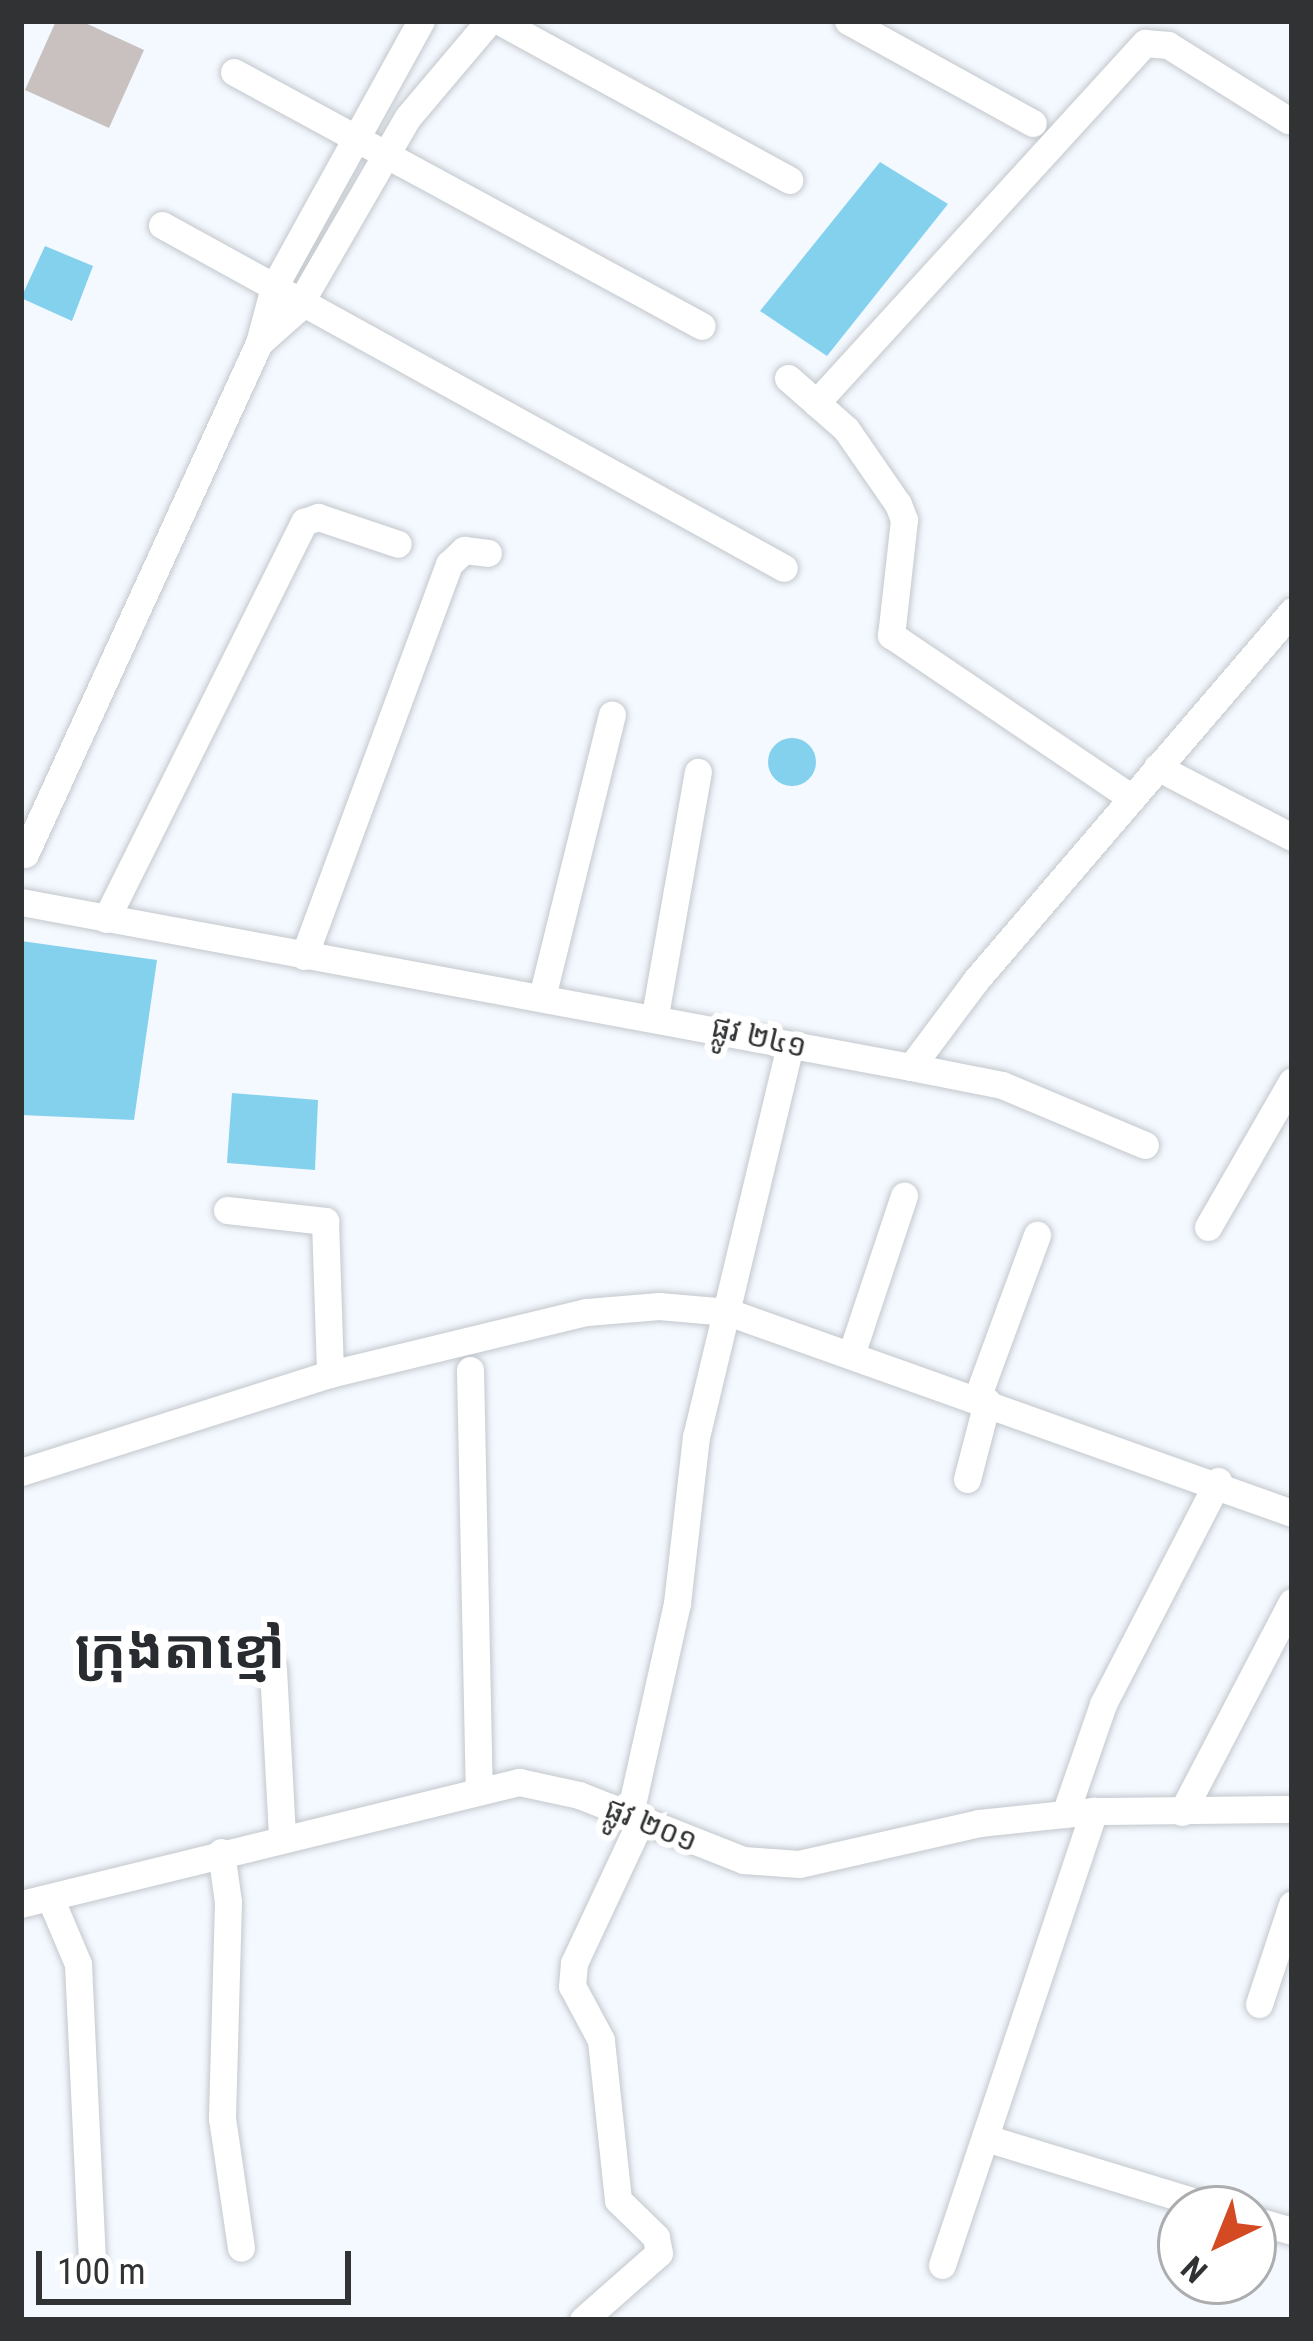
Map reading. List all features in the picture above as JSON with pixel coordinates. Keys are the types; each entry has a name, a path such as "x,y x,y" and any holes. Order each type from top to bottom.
{"street":[{"path":"25,854 259,343 274,287 353,136 421,21"},
{"path":"259,343 302,302 437,79 489,21"},
{"path":"499,21 789,180"},
{"path":"848,21 1033,124"},
{"path":"816,403 1144,43 1168,45 1288,120"},
{"path":"234,71 702,326"},
{"path":"162,225 784,568"},
{"path":"788,378 872,465 904,520 891,635 1132,798"},
{"path":"106,919 304,522 318,517 398,544"},
{"path":"304,956 449,564 464,550 488,553"},
{"path":"911,1067 1292,611"},
{"path":"542,997 612,715"},
{"path":"1157,767 1292,837"},
{"path":"655,1016 698,772"},
{"name":"ផ្លូវ ២៤១","path":"21,902 655,1016 1002,1085 1145,1144"},
{"path":"584,2320 659,2253 656,2237 618,2200 601,2039 572,1986 574,1963 634,1821 677,1603 696,1437 790,1045"},
{"path":"1208,1227 1292,1081"},
{"path":"851,1355 904,1196"},
{"path":"227,1210 325,1221 330,1374"},
{"path":"967,1479 982,1400 1037,1234"},
{"path":"21,1472 330,1374 587,1312 728,1312 1218,1481 1292,1513"},
{"path":"470,1370 479,1790"},
{"path":"1065,1814 1103,1704 1218,1481"},
{"path":"1182,1812 1292,1602"},
{"path":"273,1669 282,1837"},
{"name":"ផ្លូវ ២០១","path":"21,1904 519,1782 579,1795 634,1821 743,1860 799,1864 979,1823 1094,1810 1292,1809"},
{"path":"942,2265 1094,1810"},
{"path":"221,1852 228,1902 222,2118 241,2248"},
{"path":"51,1900 78,1964 92,2260"},
{"path":"1259,2004 1292,1904"},
{"path":"986,2138 1157,2191"}],"water":[{"path":"880,162 948,204 827,356 760,311"},
{"path":"45,246 93,266 72,321 21,298"},
{"path":"792,738 809,745 816,762 809,779 792,786 775,779 768,762 775,745"},
{"path":"21,941 157,960 134,1120 21,1115"},
{"path":"232,1093 318,1100 315,1170 227,1163"}],"building":[{"path":"56,21 81,21 144,50 109,128 25,90"}],"district":[{"name":"ក្រុងតាខ្មៅ","path":"180,1650"}]}
